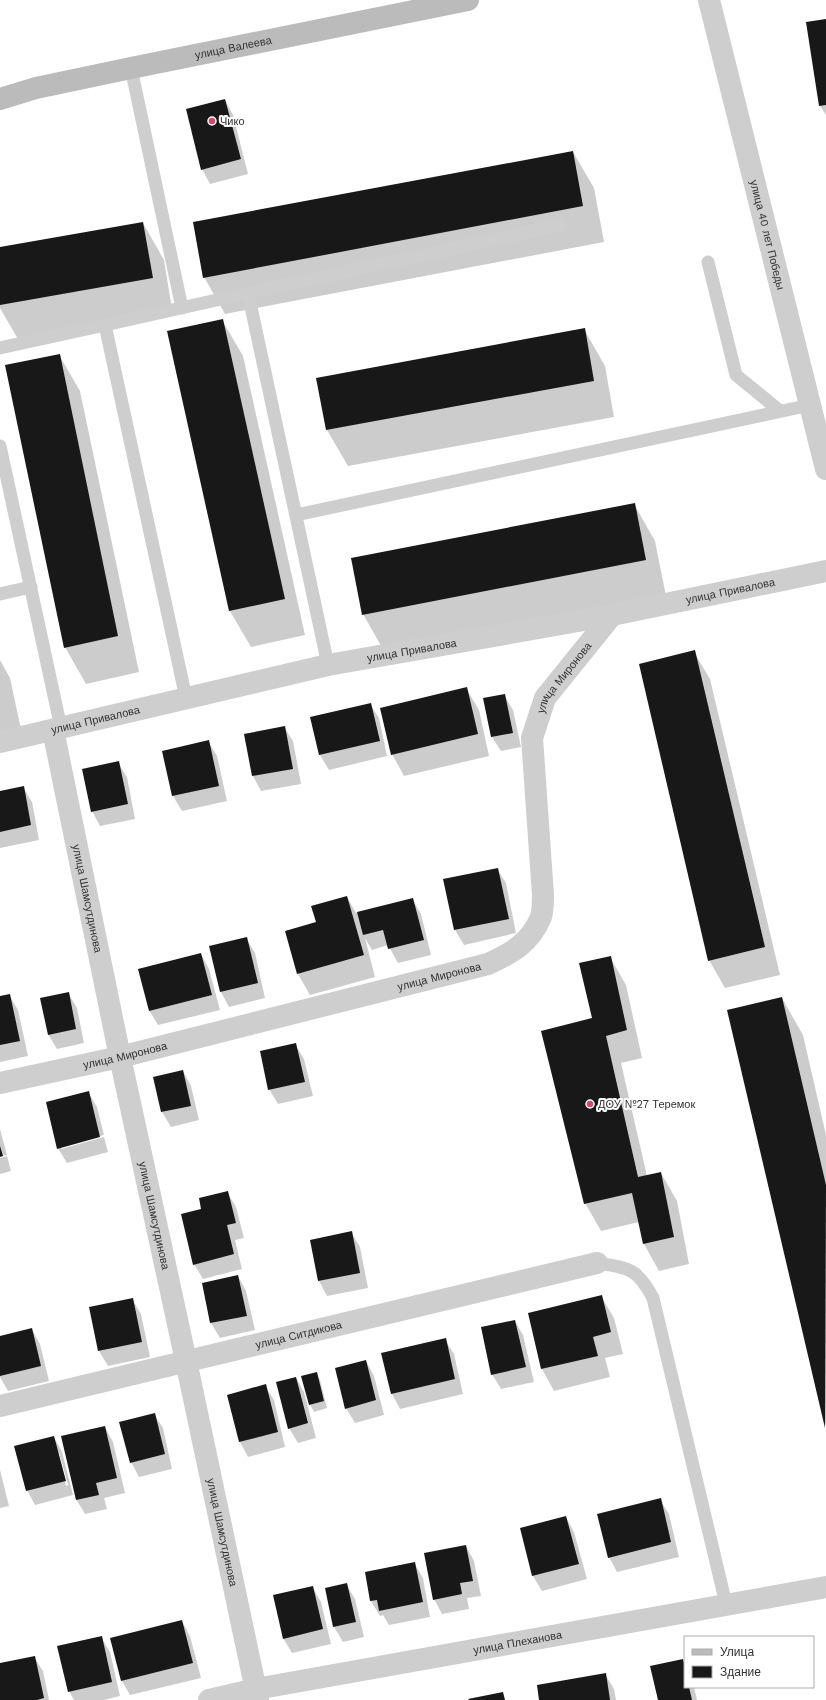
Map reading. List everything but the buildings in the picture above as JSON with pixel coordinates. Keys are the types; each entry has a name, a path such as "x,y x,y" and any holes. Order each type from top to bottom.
{"main road":[{"name":"улица Валеева","path":"0,99 36,88 468,0"}],"street":[{"name":"улица 40 лет Победы","path":"709,0 826,468"},
{"name":"улица Привалова","path":"0,742 328,665 612,615 826,571"},
{"name":"улица Миронова","path":"0,1084 120,1057 488,964 513,952 531,934 541,916 543,895 532,738 545,698 612,615"},
{"name":"улица Шамсутдинова","path":"57,729 120,1057 257,1694"},
{"name":"улица Ситдикова","path":"0,1406 597,1263"},
{"name":"улица Плеханова","path":"209,1700 257,1694 726,1604 826,1587"}],"lane":[{"path":"131,68 182,308"},
{"path":"0,348 561,225"},
{"path":"708,262 736,375 780,411"},
{"path":"248,293 328,665"},
{"path":"105,325 186,698"},
{"path":"296,515 810,405"},
{"path":"0,446 31,587 57,729"},
{"path":"0,594 31,587"},
{"path":"597,1263 624,1267 643,1279 653,1298 726,1604"}],"place":[{"name":"Чико","path":"212,121"},
{"name":"ДОУ №27 Теремок","path":"590,1104"}]}
